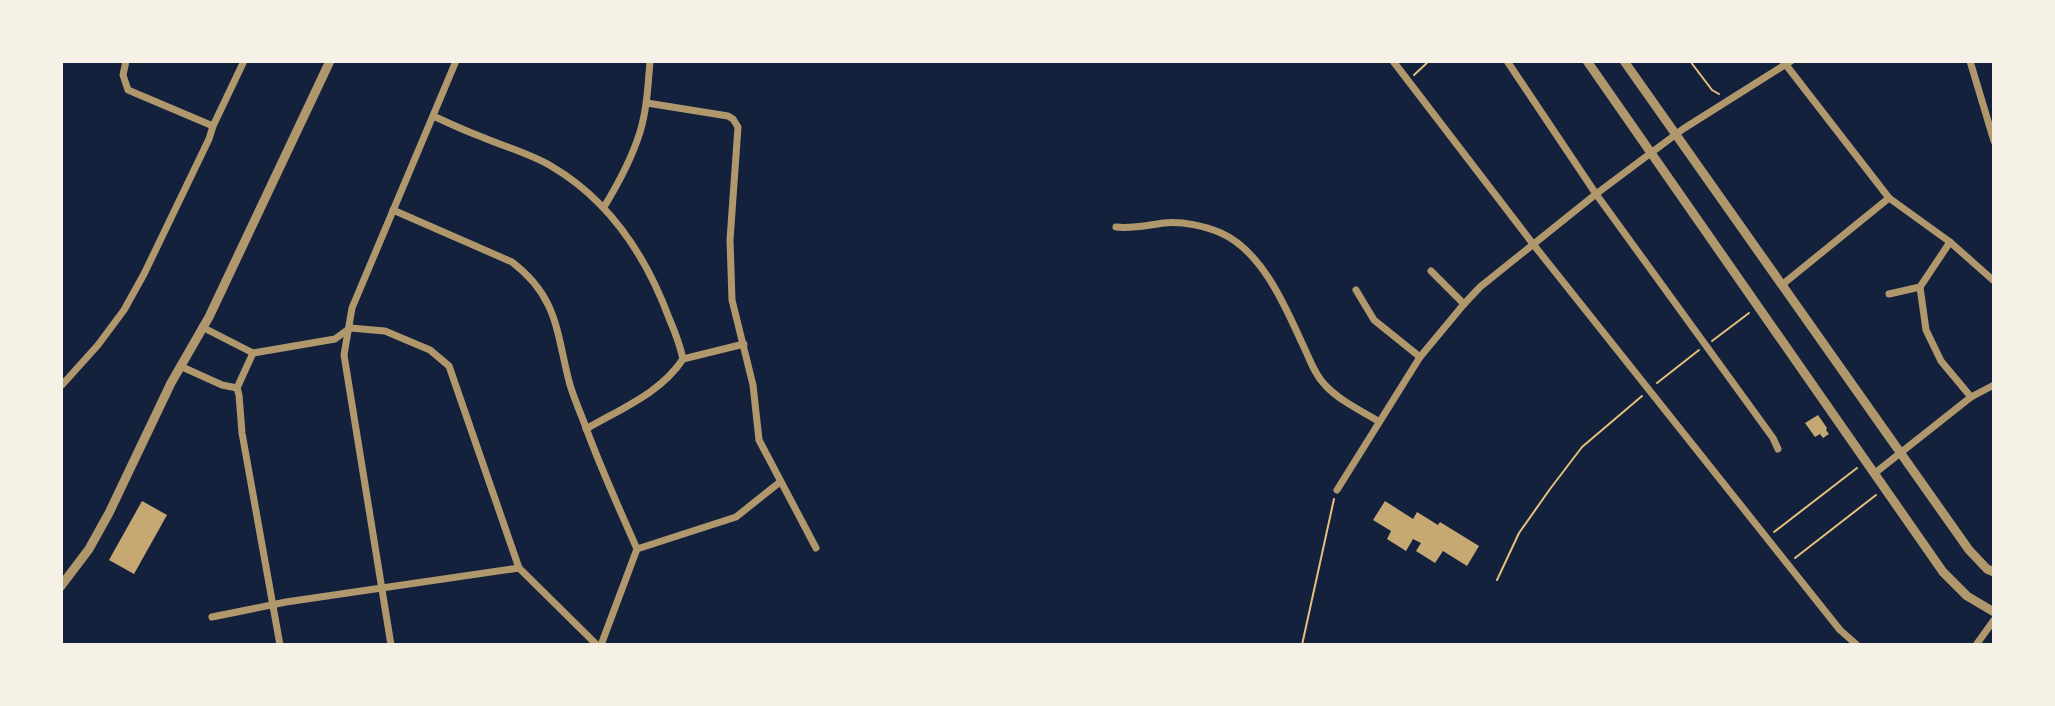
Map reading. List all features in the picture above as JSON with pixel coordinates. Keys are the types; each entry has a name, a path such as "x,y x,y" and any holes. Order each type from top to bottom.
{"street":[{"path":"126,61 123,75 128,90 213,126"},
{"path":"62,385 98,345 124,310 209,139 244,61"},
{"path":"61,586 89,549 109,513 330,61"},
{"path":"391,645 344,355 352,308 456,61"},
{"path":"604,207 640,134 650,61"},
{"path":"1394,61 1533,244 1853,644"},
{"path":"1507,61 1597,194 1773,438 1777,449"},
{"path":"1587,61 1942,572 1967,596 1994,612"},
{"path":"1624,61 1969,550 1987,569 1994,572"},
{"path":"1630,61 1634,75"},
{"path":"1970,61 1994,141"},
{"path":"1337,490 1420,357 1480,287 1676,135 1787,62 1889,198 1951,242 1994,281"},
{"path":"646,103 728,116 738,127 730,240 732,300 753,385 759,440 816,548"},
{"path":"433,116 524,152 551,166 604,207 629,237 642,259 664,305 683,359"},
{"path":"1783,284 1889,198"},
{"path":"202,327 253,353 335,339 350,328 385,331 430,350 449,366 519,568 599,645 637,549 570,386 556,323 541,290 531,278 499,254 393,210"},
{"path":"1116,227 1185,224 1222,233 1236,242 1250,255 1286,306 1324,384 1340,398 1378,421"},
{"path":"1951,242 1920,287 1926,330 1941,361 1971,397"},
{"path":"1431,271 1464,304"},
{"path":"1889,293 1920,287"},
{"path":"1356,290 1374,320 1420,357"},
{"path":"586,429 650,393 683,359 744,344"},
{"path":"253,353 237,388 240,395 242,433 280,645"},
{"path":"180,366 222,385 237,388"},
{"path":"1875,473 1971,397 1994,385"},
{"path":"637,549 736,517 780,482"},
{"path":"212,617 519,568"},
{"path":"1976,645 1994,620"}],"path":[{"path":"1408,80 1429,61"},
{"path":"1690,61 1712,90 1730,100"},
{"path":"1497,580 1519,533 1582,447 1649,389 1749,313"},
{"path":"1767,537 1857,468"},
{"path":"1302,645 1337,490"},
{"path":"1788,563 1877,495"}],"building":[{"path":"1818,415 1829,434 1823,438 1820,434 1815,437 1805,423"},
{"path":"142,501 167,515 134,574 109,560"},
{"path":"1385,501 1413,519 1417,512 1438,525 1440,522 1479,546 1467,566 1443,551 1435,563 1416,551 1421,543 1413,539 1406,551 1387,539 1391,531 1373,520"}]}
